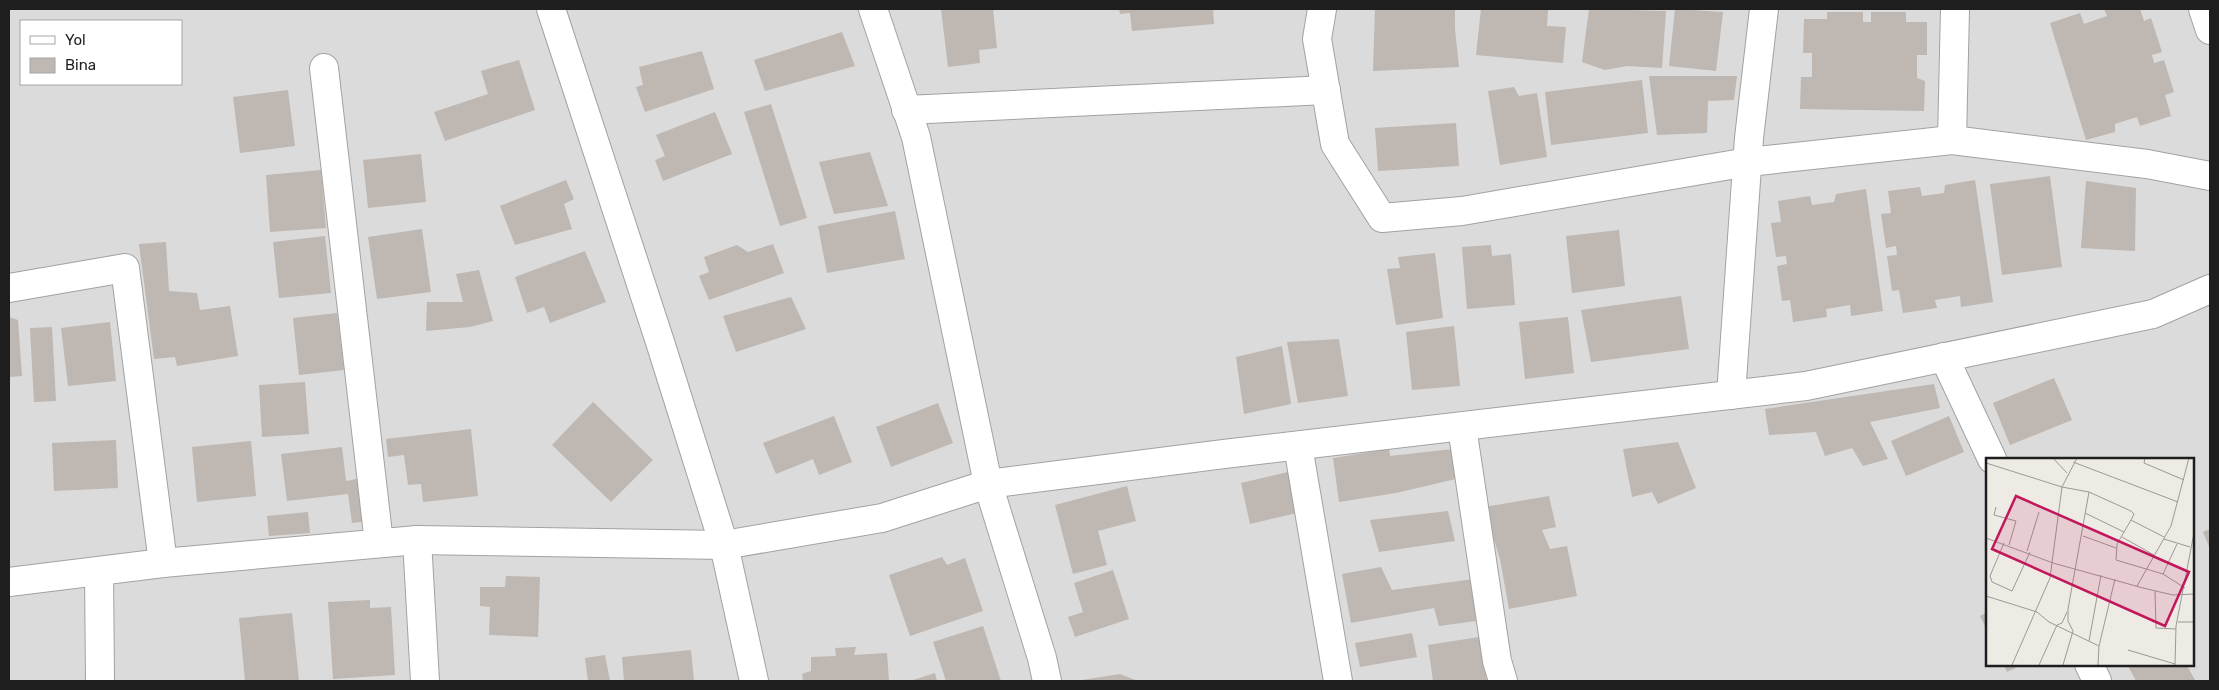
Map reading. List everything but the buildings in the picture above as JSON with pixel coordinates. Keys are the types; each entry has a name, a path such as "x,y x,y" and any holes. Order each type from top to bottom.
{"street":[{"path":"551,9 724,545 754,681"},
{"path":"873,9 916,137 988,484 1042,658 1047,681"},
{"path":"1322,9 1317,39 1335,144 1382,218 1462,211 1748,162 1952,140 2147,164 2210,176"},
{"path":"1731,395 1748,162 1764,9"},
{"path":"1952,140 1954,9"},
{"path":"2203,9 2210,30"},
{"path":"324,68 379,543"},
{"path":"906,110 1326,90"},
{"path":"9,288 125,268 163,563"},
{"path":"9,582 163,563 418,540 724,545 882,518 988,484 1806,386 2153,314 2210,289"},
{"path":"1944,357 1992,458"},
{"path":"1462,427 1497,660 1503,681"},
{"path":"1298,446 1338,681"},
{"path":"418,540 426,681"},
{"path":"99,571 100,681"},
{"path":"2089,665 2097,681"}],"shaded area":[{"path":"9,9 2210,9 2210,681 9,681"}]}
